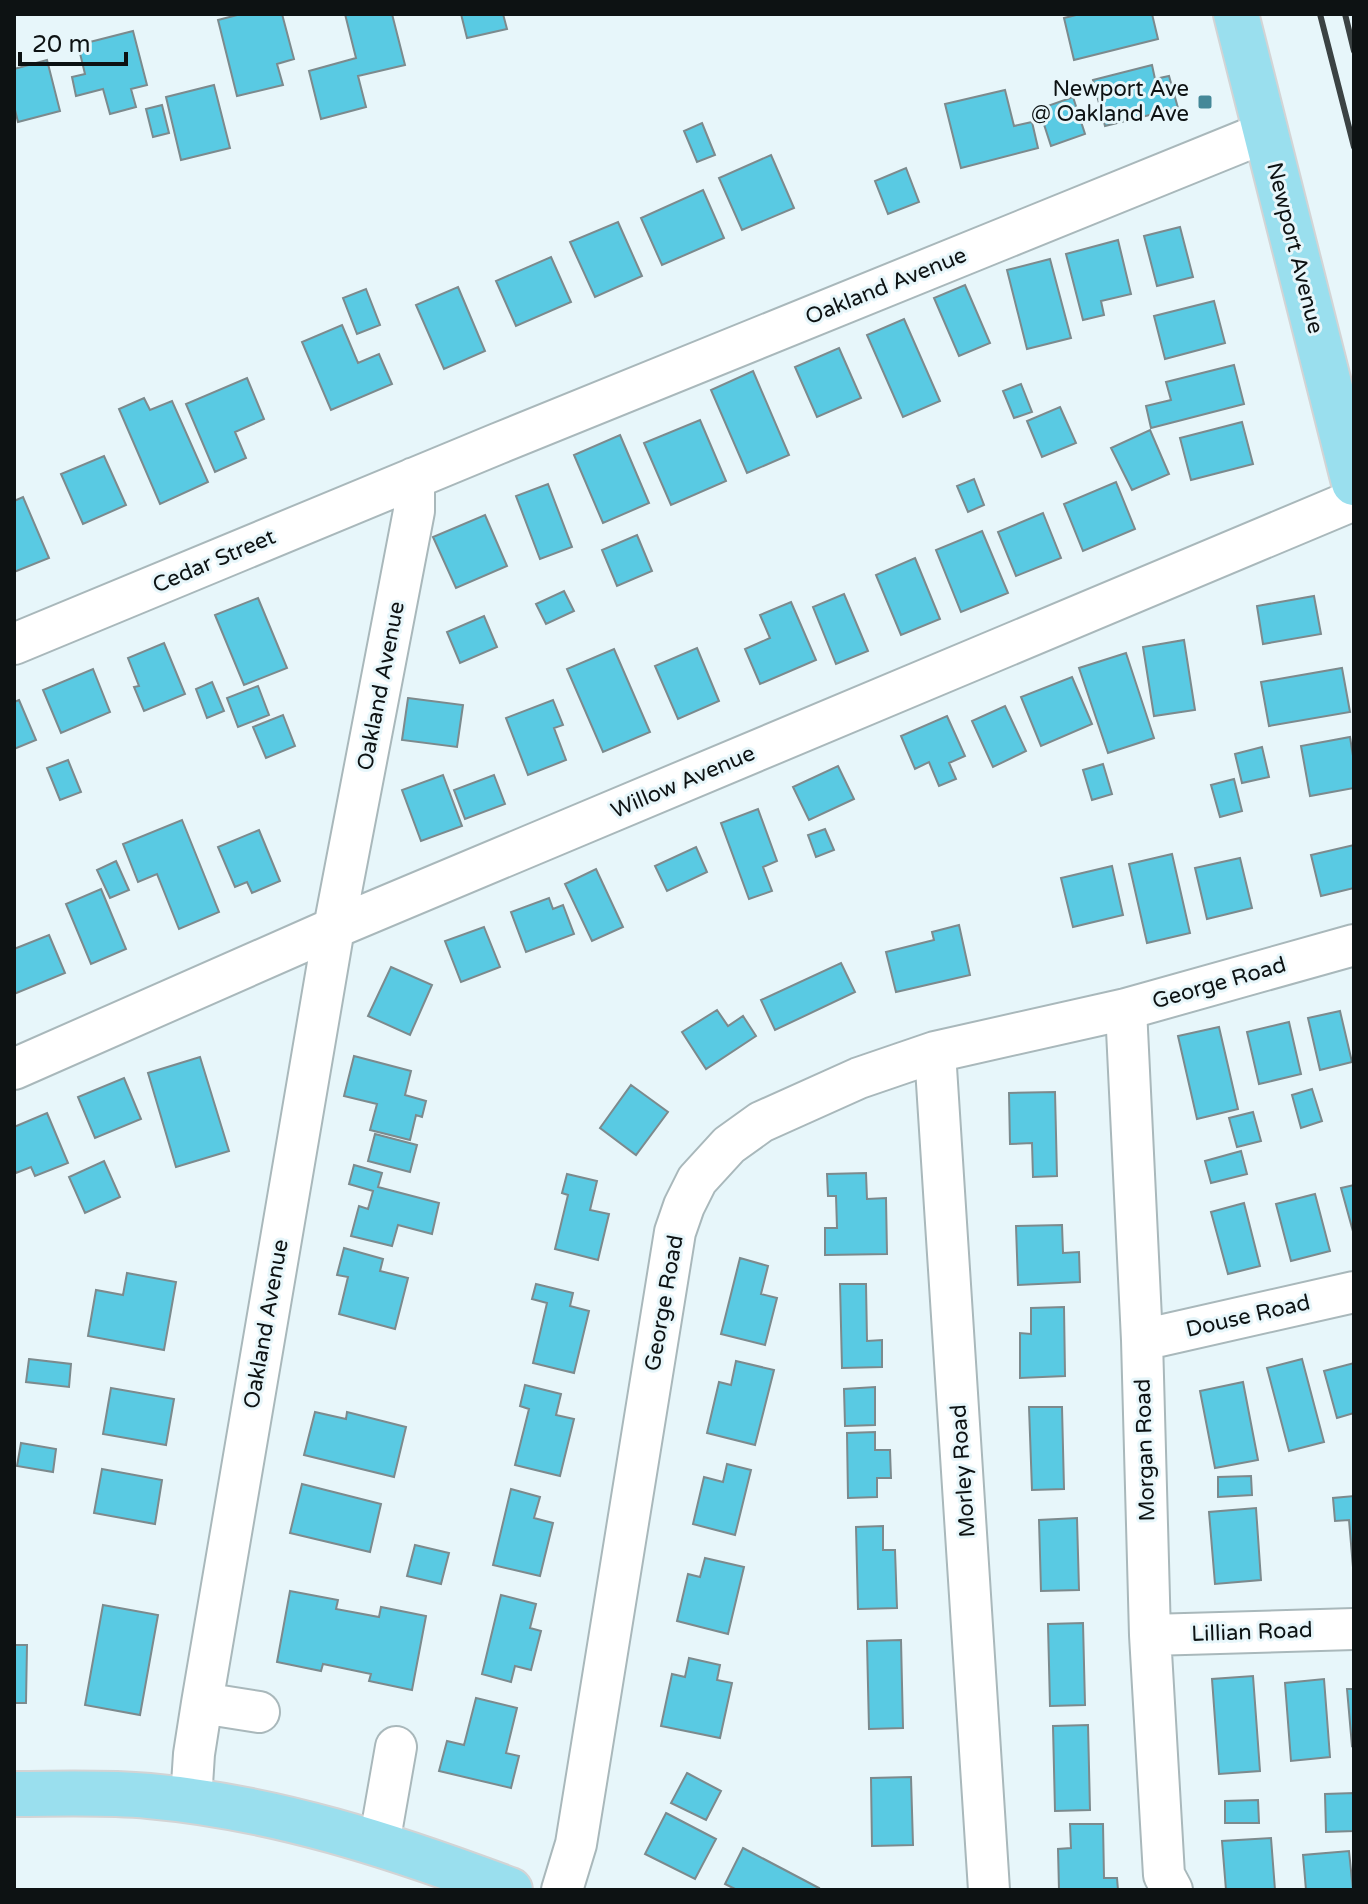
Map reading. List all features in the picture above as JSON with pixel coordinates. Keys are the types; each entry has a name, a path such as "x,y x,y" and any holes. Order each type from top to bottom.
{"main road":[{"name":"Newport Avenue","path":"1236,14 1354,483"},
{"path":"14,1794 108,1793 241,1808 306,1822 379,1844 510,1890"}],"street":[{"name":"Oakland Avenue","path":"191,1800 202,1703 334,928 414,511 414,478 1266,132"},
{"name":"Cedar Street","path":"14,644 414,478"},
{"name":"Willow Avenue","path":"14,1069 334,928 1354,500"},
{"name":"George Road","path":"562,1890 576,1844 675,1232 697,1180 711,1162 761,1122 886,1068 935,1052 1126,1009 1354,945"},
{"name":"Morgan Road","path":"1126,1009 1142,1340 1150,1635 1164,1875 1172,1890"},
{"name":"Morley Road","path":"935,1052 989,1890"},
{"name":"Douse Road","path":"1142,1340 1354,1292"},
{"name":"Lillian Road","path":"1150,1635 1354,1629"},
{"path":"202,1703 259,1712"},
{"path":"379,1844 396,1747"}],"building":[{"path":"241,14 282,14 294,59 277,64 283,85 237,96 218,20"},
{"path":"345,14 392,14 405,65 358,76 366,107 321,119 309,71 356,58"},
{"path":"461,14 503,14 507,29 467,38"},
{"path":"1080,14 1152,14 1158,39 1074,60 1064,18"},
{"path":"133,31 147,85 131,89 136,107 110,114 103,89 76,96 72,77 85,74 78,45"},
{"path":"47,60 60,111 18,122 14,106 14,69"},
{"path":"1152,65 1155,79 1169,76 1178,108 1105,126 1093,80"},
{"path":"214,85 230,148 181,160 166,97"},
{"path":"1005,90 1014,126 1032,122 1038,148 961,168 945,104"},
{"path":"1073,97 1085,134 1051,146 1039,109"},
{"path":"162,105 169,133 153,137 146,109"},
{"path":"702,123 715,155 697,162 684,131"},
{"path":"771,155 794,208 742,230 719,178"},
{"path":"906,168 919,202 888,214 875,181"},
{"path":"703,190 724,238 662,265 641,218"},
{"path":"618,222 642,276 595,297 570,242"},
{"path":"1180,227 1193,277 1157,286 1144,236"},
{"path":"1118,240 1131,294 1101,301 1104,315 1083,320 1066,254"},
{"path":"551,257 571,302 516,326 496,281"},
{"path":"1050,259 1071,338 1027,349 1007,270"},
{"path":"965,285 990,343 959,356 934,298"},
{"path":"458,287 485,351 444,369 416,305"},
{"path":"366,289 380,325 357,334 343,298"},
{"path":"1214,301 1225,343 1165,359 1154,316"},
{"path":"904,319 940,401 903,417 867,335"},
{"path":"342,325 358,363 379,354 392,384 331,410 302,342"},
{"path":"839,348 861,398 817,417 795,367"},
{"path":"1234,365 1244,404 1151,428 1146,406 1171,400 1166,382"},
{"path":"753,371 789,455 747,473 711,390"},
{"path":"247,378 264,419 235,432 246,458 215,472 186,404"},
{"path":"1021,384 1032,412 1014,418 1003,391"},
{"path":"144,398 150,410 172,401 208,482 160,504 119,409"},
{"path":"1060,407 1076,443 1042,457 1027,421"},
{"path":"700,420 726,481 671,505 644,443"},
{"path":"1242,422 1253,464 1191,480 1180,438"},
{"path":"1150,430 1169,474 1132,490 1111,448"},
{"path":"620,435 649,503 603,523 574,455"},
{"path":"104,456 126,505 83,524 61,474"},
{"path":"974,479 984,505 968,512 957,486"},
{"path":"1116,482 1135,529 1083,551 1064,504"},
{"path":"548,484 572,547 540,559 516,496"},
{"path":"23,497 49,558 14,572 14,501"},
{"path":"1043,513 1061,558 1016,576 998,532"},
{"path":"485,515 507,566 456,588 433,537"},
{"path":"982,531 1008,593 961,612 936,550"},
{"path":"637,535 652,571 617,586 602,550"},
{"path":"915,558 940,619 901,635 876,575"},
{"path":"564,591 574,611 546,624 536,604"},
{"path":"844,594 868,651 836,664 813,607"},
{"path":"1314,596 1321,634 1263,644 1257,606"},
{"path":"258,598 287,668 244,685 215,615"},
{"path":"791,602 816,660 760,684 745,649 770,638 760,615"},
{"path":"484,616 497,647 460,663 447,632"},
{"path":"1184,640 1195,710 1154,716 1143,647"},
{"path":"164,643 185,694 144,711 134,687 139,686 128,658"},
{"path":"697,648 719,701 678,719 655,666"},
{"path":"614,649 650,732 603,752 567,669"},
{"path":"1126,653 1154,738 1108,753 1079,668"},
{"path":"1342,668 1350,712 1269,726 1261,682"},
{"path":"93,669 110,712 61,733 43,690"},
{"path":"1072,677 1092,724 1041,746 1021,697"},
{"path":"212,682 224,711 207,718 196,689"},
{"path":"258,686 269,715 238,727 227,698"},
{"path":"408,698 463,705 457,747 402,740"},
{"path":"19,700 36,740 14,749 14,702"},
{"path":"553,700 563,725 554,728 566,760 528,775 506,718"},
{"path":"1005,706 1026,751 993,767 972,721"},
{"path":"283,715 295,746 266,758 253,727"},
{"path":"947,716 965,756 949,763 956,779 939,786 929,762 915,769 901,736"},
{"path":"1350,737 1354,788 1310,796 1301,746"},
{"path":"1262,747 1269,777 1242,783 1235,754"},
{"path":"68,760 81,792 60,800 47,768"},
{"path":"1103,764 1112,794 1092,800 1083,770"},
{"path":"838,766 854,799 809,820 793,787"},
{"path":"443,775 462,826 421,841 402,790"},
{"path":"494,775 505,804 465,819 454,790"},
{"path":"1234,779 1242,811 1220,817 1211,785"},
{"path":"758,809 777,861 763,867 772,891 749,899 721,823"},
{"path":"182,820 219,912 179,929 157,874 138,882 123,844"},
{"path":"825,829 834,850 816,857 808,835"},
{"path":"259,830 280,881 252,893 247,882 235,887 218,847"},
{"path":"1354,845 1354,888 1321,896 1311,855"},
{"path":"696,847 707,872 667,891 655,866"},
{"path":"1172,854 1190,933 1147,943 1129,864"},
{"path":"1240,858 1252,908 1207,919 1195,868"},
{"path":"116,861 129,890 110,898 97,870"},
{"path":"1112,866 1123,915 1073,927 1061,878"},
{"path":"596,869 623,927 592,941 565,884"},
{"path":"101,889 126,949 91,964 66,904"},
{"path":"549,898 553,909 563,905 574,934 526,952 511,912"},
{"path":"959,925 970,975 896,992 886,952 934,940 932,932"},
{"path":"484,927 500,967 461,982 445,941"},
{"path":"49,935 65,973 14,994 14,949"},
{"path":"841,963 855,992 775,1030 761,1000"},
{"path":"391,967 432,985 410,1035 368,1016"},
{"path":"717,1010 728,1026 743,1016 756,1036 706,1069 682,1032"},
{"path":"1340,1011 1352,1062 1320,1070 1308,1018"},
{"path":"1289,1022 1301,1074 1259,1084 1247,1032"},
{"path":"1219,1027 1238,1109 1197,1119 1178,1036"},
{"path":"354,1056 411,1071 405,1095 426,1101 422,1117 416,1115 410,1140 370,1130 377,1104 344,1096"},
{"path":"200,1057 229,1151 176,1167 148,1073"},
{"path":"124,1078 141,1119 95,1138 78,1097"},
{"path":"631,1085 668,1112 636,1155 600,1128"},
{"path":"1312,1089 1322,1121 1301,1128 1292,1095"},
{"path":"1055,1092 1057,1176 1033,1177 1032,1143 1010,1144 1009,1093"},
{"path":"1253,1112 1261,1141 1237,1147 1229,1118"},
{"path":"47,1113 68,1163 35,1176 31,1167 16,1173 14,1127"},
{"path":"375,1134 417,1145 410,1172 368,1161"},
{"path":"1241,1151 1247,1174 1211,1183 1205,1161"},
{"path":"104,1161 120,1197 85,1213 69,1177"},
{"path":"354,1165 382,1173 378,1187 439,1203 432,1234 398,1225 392,1246 351,1236 359,1206 368,1209 373,1191 349,1184"},
{"path":"866,1173 867,1199 886,1198 887,1254 825,1255 825,1228 837,1228 836,1196 828,1196 827,1174"},
{"path":"567,1174 597,1181 590,1210 609,1214 598,1260 555,1249 568,1195 562,1193"},
{"path":"1354,1185 1354,1235 1341,1188"},
{"path":"1315,1194 1330,1251 1291,1261 1276,1204"},
{"path":"1244,1203 1260,1266 1228,1274 1211,1212"},
{"path":"1062,1225 1063,1253 1079,1252 1080,1282 1018,1285 1016,1226"},
{"path":"344,1248 383,1259 380,1271 408,1278 395,1329 339,1314 348,1277 337,1275"},
{"path":"740,1258 768,1266 761,1294 777,1298 765,1345 721,1334"},
{"path":"127,1273 176,1282 164,1350 88,1336 96,1290 123,1295"},
{"path":"536,1284 573,1293 570,1306 589,1311 574,1373 533,1363 547,1303 532,1299"},
{"path":"840,1284 866,1284 867,1341 882,1340 882,1367 842,1368"},
{"path":"1064,1307 1065,1376 1020,1378 1020,1333 1031,1334 1031,1308"},
{"path":"29,1359 71,1364 69,1387 26,1382"},
{"path":"1302,1359 1324,1442 1289,1451 1267,1368"},
{"path":"736,1361 774,1370 755,1445 707,1433 719,1382 731,1385"},
{"path":"1354,1363 1354,1413 1337,1418 1324,1371"},
{"path":"1243,1382 1258,1460 1215,1468 1200,1391"},
{"path":"525,1385 561,1394 556,1415 574,1419 560,1476 515,1465 529,1409 520,1406"},
{"path":"875,1387 875,1425 845,1426 844,1389"},
{"path":"111,1388 174,1399 166,1445 103,1434"},
{"path":"1029,1407 1062,1407 1064,1489 1032,1490"},
{"path":"315,1412 346,1419 347,1412 406,1427 394,1477 304,1455"},
{"path":"875,1432 875,1450 890,1450 891,1478 877,1478 877,1497 848,1498 847,1433"},
{"path":"21,1443 56,1449 53,1472 17,1466"},
{"path":"727,1464 751,1470 735,1535 693,1524 704,1477 723,1482"},
{"path":"102,1469 162,1480 155,1524 94,1513"},
{"path":"1251,1476 1252,1495 1218,1497 1218,1477"},
{"path":"302,1484 381,1504 370,1552 290,1533"},
{"path":"511,1489 540,1497 534,1518 553,1523 540,1576 493,1565"},
{"path":"1354,1496 1354,1579 1349,1520 1335,1521 1333,1498"},
{"path":"1256,1508 1261,1580 1215,1584 1209,1512"},
{"path":"1077,1518 1079,1590 1041,1591 1039,1520"},
{"path":"883,1526 883,1550 895,1550 897,1608 858,1609 856,1527"},
{"path":"415,1545 449,1553 441,1584 407,1576"},
{"path":"705,1558 744,1567 728,1634 677,1621 688,1574 700,1577"},
{"path":"290,1591 338,1600 336,1609 379,1617 381,1607 426,1616 412,1690 369,1681 371,1674 323,1664 321,1671 277,1662"},
{"path":"501,1595 536,1604 530,1628 541,1631 531,1670 515,1666 511,1682 482,1674"},
{"path":"103,1605 158,1615 140,1715 85,1705"},
{"path":"1083,1623 1085,1705 1050,1706 1048,1624"},
{"path":"901,1640 903,1728 869,1729 867,1641"},
{"path":"14,1645 27,1645 26,1703 14,1703"},
{"path":"689,1658 720,1665 717,1680 732,1683 720,1738 661,1726 672,1674 685,1677"},
{"path":"1253,1676 1260,1771 1219,1774 1212,1679"},
{"path":"1324,1679 1330,1757 1291,1761 1285,1683"},
{"path":"1347,1689 1354,1689 1352,1746"},
{"path":"476,1698 517,1708 506,1753 519,1756 511,1788 439,1771 447,1741 464,1745"},
{"path":"1088,1725 1090,1810 1055,1811 1053,1726"},
{"path":"687,1773 721,1791 706,1820 671,1803"},
{"path":"911,1777 913,1845 872,1846 871,1778"},
{"path":"1354,1793 1354,1831 1326,1832 1325,1794"},
{"path":"1258,1800 1259,1823 1225,1823 1225,1801"},
{"path":"666,1813 716,1839 695,1879 645,1854"},
{"path":"1070,1824 1103,1824 1104,1878 1117,1878 1118,1890 1059,1890 1058,1849 1071,1848"},
{"path":"1271,1838 1275,1890 1226,1890 1222,1841"},
{"path":"743,1848 818,1890 737,1890 725,1884"},
{"path":"1349,1851 1353,1890 1306,1890 1303,1855"}],"railway":[{"path":"1320,14 1354,147"},
{"path":"1345,14 1354,51"}],"place":[{"name":"Newport Ave @ Oakland Ave","path":"1205,102"}]}
